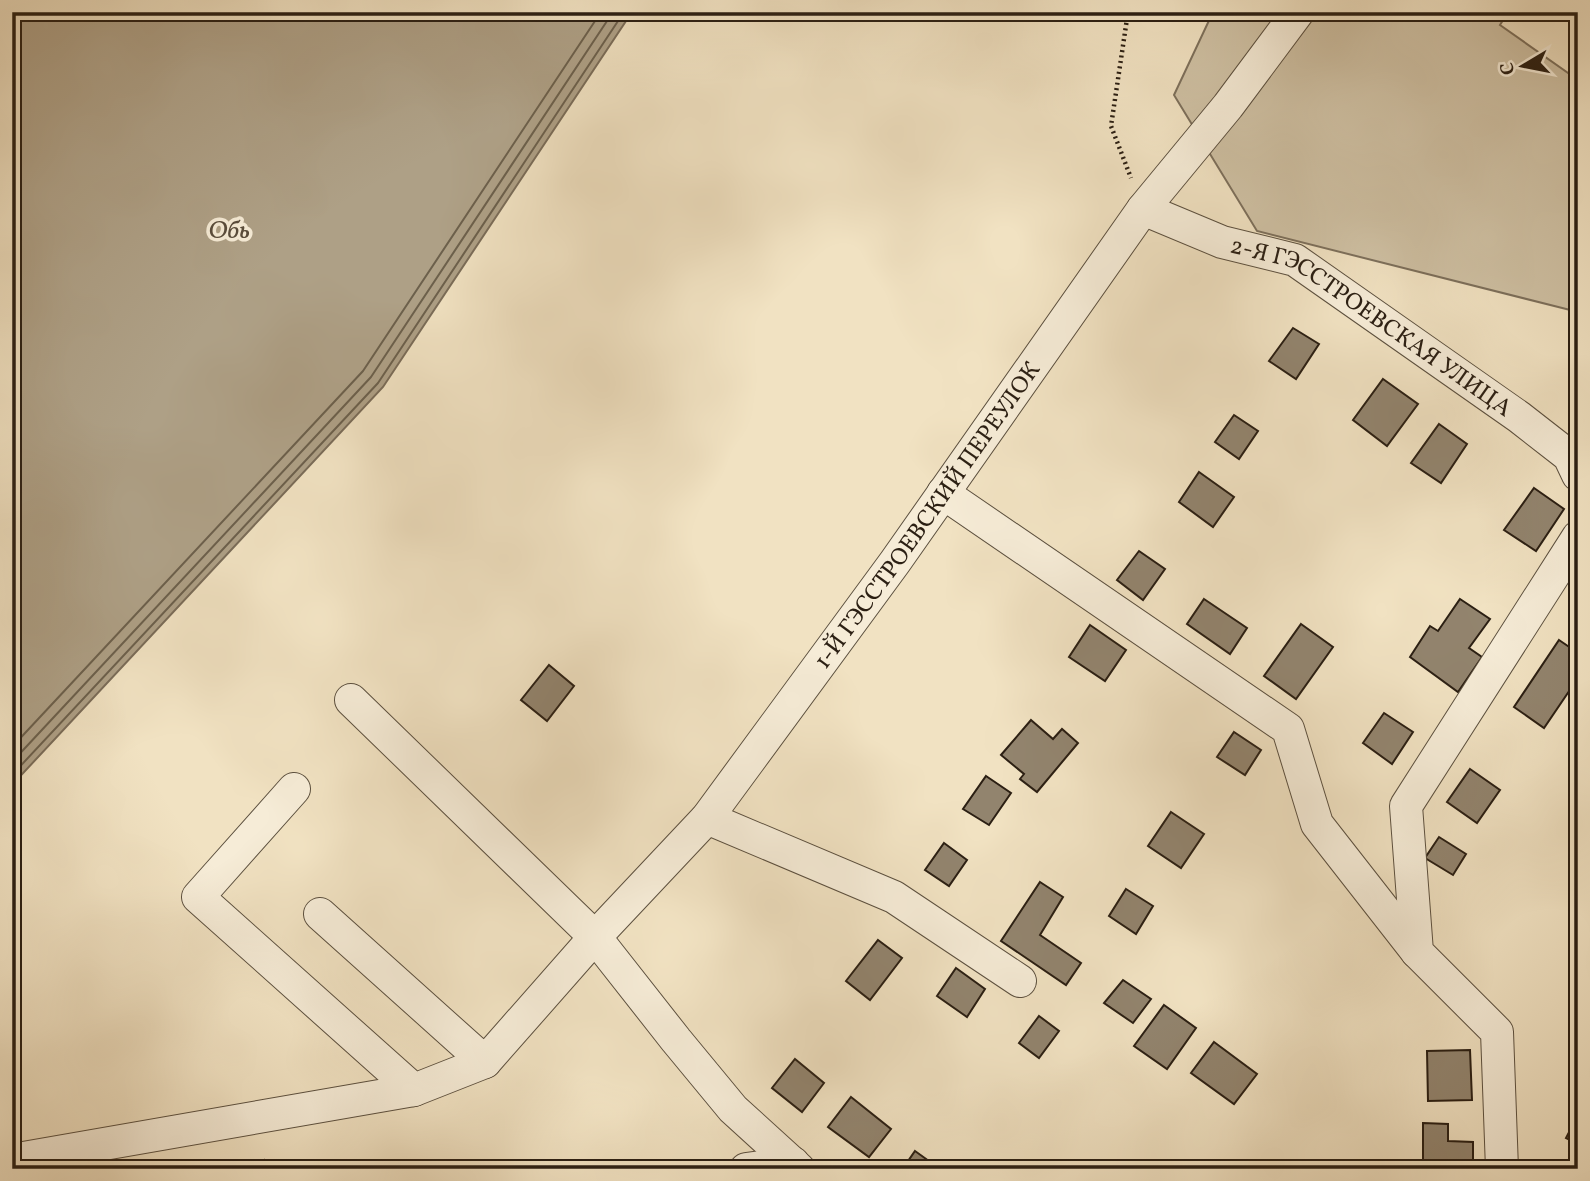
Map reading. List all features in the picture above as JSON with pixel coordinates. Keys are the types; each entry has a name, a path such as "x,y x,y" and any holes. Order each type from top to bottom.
{"street":[{"name":"1-Й ГЭССТРОЕВСКИЙ ПЕРЕУЛОК","path":"485,1062 595,937 707,818 895,562 1143,209 1228,106 1298,12"},
{"name":"2-Я ГЭССТРОЕВСКАЯ УЛИЦА","path":"1143,209 1223,242 1296,260 1519,417 1569,456 1578,475"},
{"path":"943,493 1288,729 1317,824 1417,952 1497,1032 1502,1169"},
{"path":"1417,952 1406,806 1578,537"},
{"path":"351,700 595,937 733,1109 796,1166"},
{"path":"294,789 198,898 414,1090"},
{"path":"707,818 894,897 1020,981"},
{"path":"12,1160 414,1090 485,1062 320,914"},
{"path":"746,1169 796,1166"}],"path":[{"path":"1128,12 1111,126 1143,209"}],"shaded area":[{"path":"1213,12 1508,12 1500,25 1578,80 1578,312 1257,231 1174,95"}],"water":[{"name":"Обь","path":"12,12 632,12 383,387 12,785"}],"building":[{"path":"1293,328 1319,344 1296,379 1269,361"},
{"path":"1383,379 1418,404 1387,446 1353,420"},
{"path":"1234,415 1258,431 1239,459 1215,442"},
{"path":"1439,424 1467,444 1441,483 1411,463"},
{"path":"1199,472 1234,497 1213,527 1179,502"},
{"path":"1534,488 1564,509 1536,551 1504,530"},
{"path":"1139,551 1165,569 1143,600 1117,580"},
{"path":"1204,599 1247,628 1230,654 1187,624"},
{"path":"1460,599 1490,619 1469,648 1482,657 1458,692 1410,657 1430,626 1438,631"},
{"path":"1301,624 1333,647 1296,699 1264,676"},
{"path":"1090,625 1126,650 1105,681 1069,657"},
{"path":"1559,640 1578,653 1578,678 1544,728 1514,707"},
{"path":"549,665 574,686 547,721 521,700"},
{"path":"1384,713 1413,732 1392,764 1363,743"},
{"path":"1031,720 1053,739 1062,729 1078,743 1037,792 1020,779 1024,774 1001,755"},
{"path":"1234,732 1261,750 1245,775 1217,757"},
{"path":"1470,769 1500,790 1477,823 1447,802"},
{"path":"986,776 1011,793 989,825 963,809"},
{"path":"1171,812 1204,834 1181,868 1148,846"},
{"path":"1439,837 1466,854 1453,875 1425,858"},
{"path":"944,843 967,860 949,886 925,870"},
{"path":"1040,882 1063,897 1040,935 1081,963 1066,985 1001,941"},
{"path":"1126,889 1153,906 1136,934 1109,916"},
{"path":"878,940 902,958 870,1000 846,981"},
{"path":"956,968 985,989 967,1017 937,996"},
{"path":"1123,980 1151,999 1133,1023 1104,1003"},
{"path":"1164,1005 1196,1028 1167,1069 1134,1046"},
{"path":"1039,1016 1059,1031 1039,1058 1019,1043"},
{"path":"1214,1042 1257,1074 1234,1104 1191,1073"},
{"path":"1470,1050 1472,1100 1428,1101 1427,1051"},
{"path":"795,1059 824,1083 802,1112 772,1088"},
{"path":"851,1097 891,1129 869,1157 828,1127"},
{"path":"1578,1115 1578,1144 1566,1138"},
{"path":"1423,1123 1448,1124 1448,1141 1473,1142 1473,1169 1423,1169"},
{"path":"915,1151 940,1169 906,1169 904,1167"},
{"path":"264,1160 265,1169 220,1169"}]}
